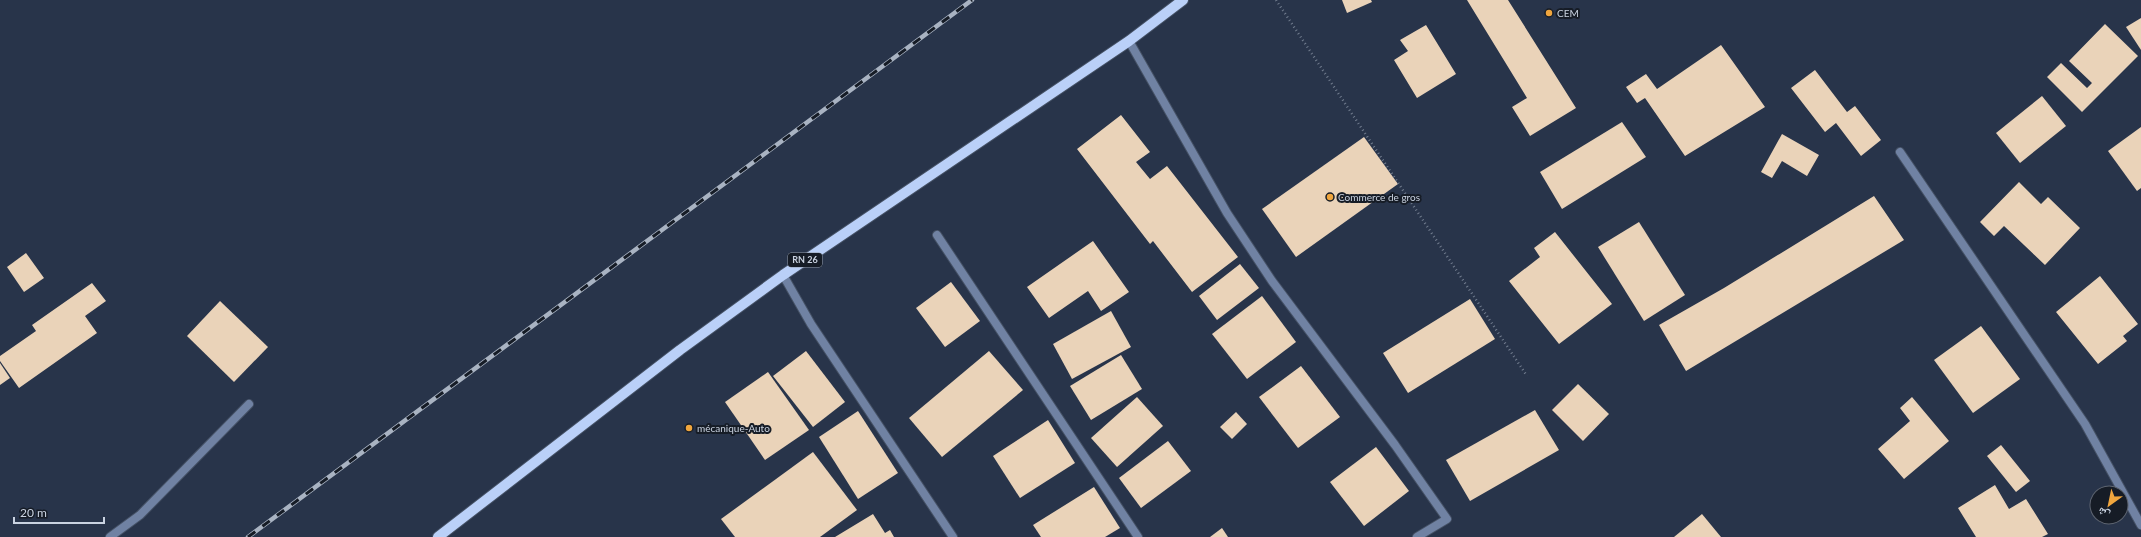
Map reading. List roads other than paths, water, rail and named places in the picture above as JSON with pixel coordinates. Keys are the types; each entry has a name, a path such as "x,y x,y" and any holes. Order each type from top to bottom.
{"main road":[{"name":"RN 26","path":"438,537 680,350 783,275 1129,41 1183,0"}],"street":[{"path":"1129,41 1227,212 1272,281 1395,445 1447,519 1417,537"},
{"path":"1900,152 2085,424 2141,524"},
{"path":"937,236 1138,537"},
{"path":"783,275 811,324 953,537"},
{"path":"110,537 140,515 249,404"}],"railway":[{"path":"248,537 972,0"}],"place":[{"name":"CEM","path":"1549,13"},
{"name":"Commerce de gros","path":"1330,197"},
{"name":"mécanique-Auto","path":"689,428"}]}
